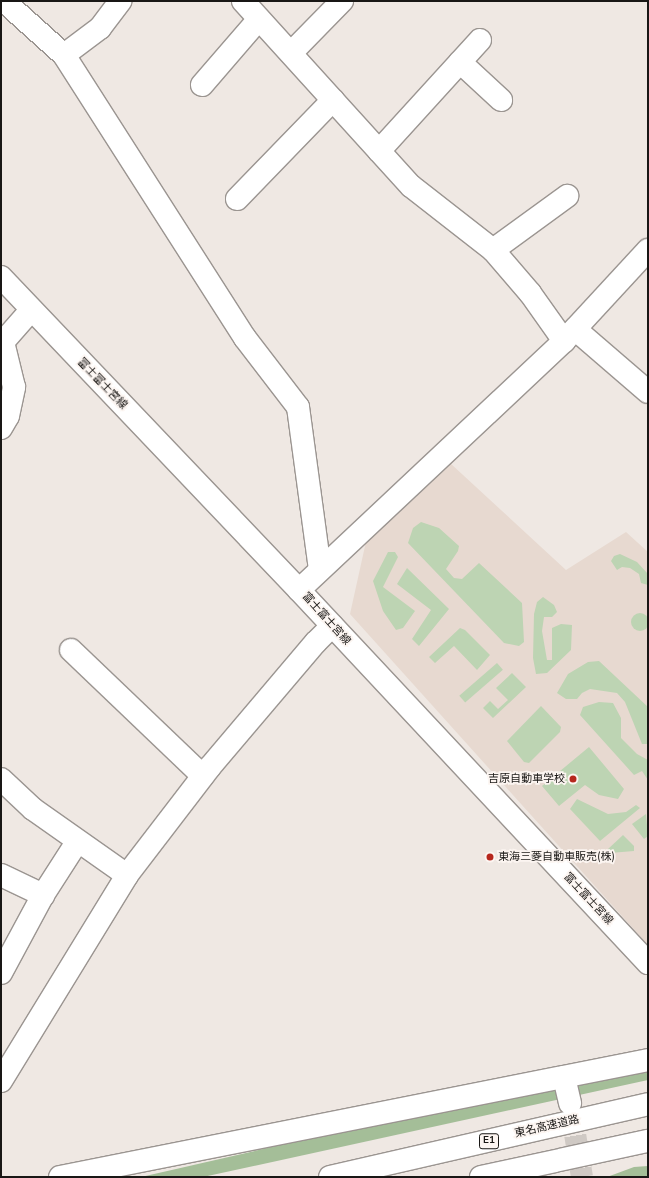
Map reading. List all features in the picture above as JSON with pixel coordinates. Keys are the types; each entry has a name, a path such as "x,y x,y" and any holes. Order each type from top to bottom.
{"main road":[{"path":"4,1 64,55 245,338 298,408 320,570"},
{"path":"64,55 100,28 120,1"},
{"path":"243,1 410,186 493,250 569,335 648,392"},
{"path":"291,53 342,1"},
{"path":"202,85 259,19"},
{"path":"379,151 480,40"},
{"path":"460,62 502,100"},
{"path":"237,199 333,100"},
{"path":"493,250 567,196"},
{"path":"299,590 569,335 648,250"},
{"name":"富士富士宮線","path":"1,277 299,590 648,963"},
{"path":"1,428 8,416 14,387 3,342 31,310"},
{"path":"2,1078 127,875 203,776 316,642 332,626"},
{"path":"71,650 203,776"},
{"path":"1,779 33,809 77,842 127,875"},
{"path":"1,973 44,895 77,842"},
{"path":"1,875 44,895"},
{"path":"60,1177 648,1060"},
{"path":"564,1077 570,1103"},
{"name":"東名高速道路","path":"330,1177 648,1104"},
{"path":"481,1177 648,1141"}],"shaded area":[{"name":"吉原自動車学校","path":"450,463 566,570 626,532 648,552 648,945 350,614 367,537"}],"green space":[{"path":"421,522 439,528 459,546 458,551 446,569 454,578 462,579 479,563 522,603 524,642 519,646 504,643 408,543 413,528"},
{"path":"388,552 395,552 398,557 383,587 415,611 403,628 396,630 383,611 373,581"},
{"path":"620,554 637,562 648,574 648,585 641,583 639,574 630,568 622,567 617,570 611,561 614,556"},
{"path":"407,568 449,609 419,646 412,639 431,610 397,584"},
{"path":"543,597 554,605 557,612 552,617 544,617 542,631 547,660 552,660 552,628 561,624 572,625 571,650 547,673 536,674 533,658 534,614 537,602"},
{"path":"640,613 646,616 649,622 646,628 640,631 634,628 631,622 634,616"},
{"path":"460,628 465,630 490,655 477,670 454,646 435,663 429,657"},
{"path":"599,661 648,707 648,744 642,744 625,702 617,693 590,689 582,693 577,699 566,699 557,693 568,674 588,662"},
{"path":"497,663 503,670 465,703 459,696"},
{"path":"512,673 526,687 493,718 483,708 490,701 498,709 508,700 496,688"},
{"path":"599,702 613,703 621,718 621,738 637,754 648,760 648,780 642,771 634,775 580,715 583,707"},
{"path":"541,706 561,727 560,732 529,763 524,762 507,741"},
{"path":"589,747 624,789 618,799 599,795 585,785 559,806 542,786"},
{"path":"577,799 608,814 626,812 636,805 640,808 600,841 570,809"},
{"path":"646,814 648,836 644,839 632,824"},
{"path":"623,835 634,846 634,851 610,853 607,850"},
{"path":"648,1069 648,1080 203,1177 141,1177 346,1130"},
{"path":"648,1166 648,1177 607,1177 634,1167"}],"tunnel":[{"path":"570,1103 582,1177"}],"place":[{"name":"吉原自動車学校","path":"573,779"},
{"name":"東海三菱自動車販売(株)","path":"490,857"}]}
